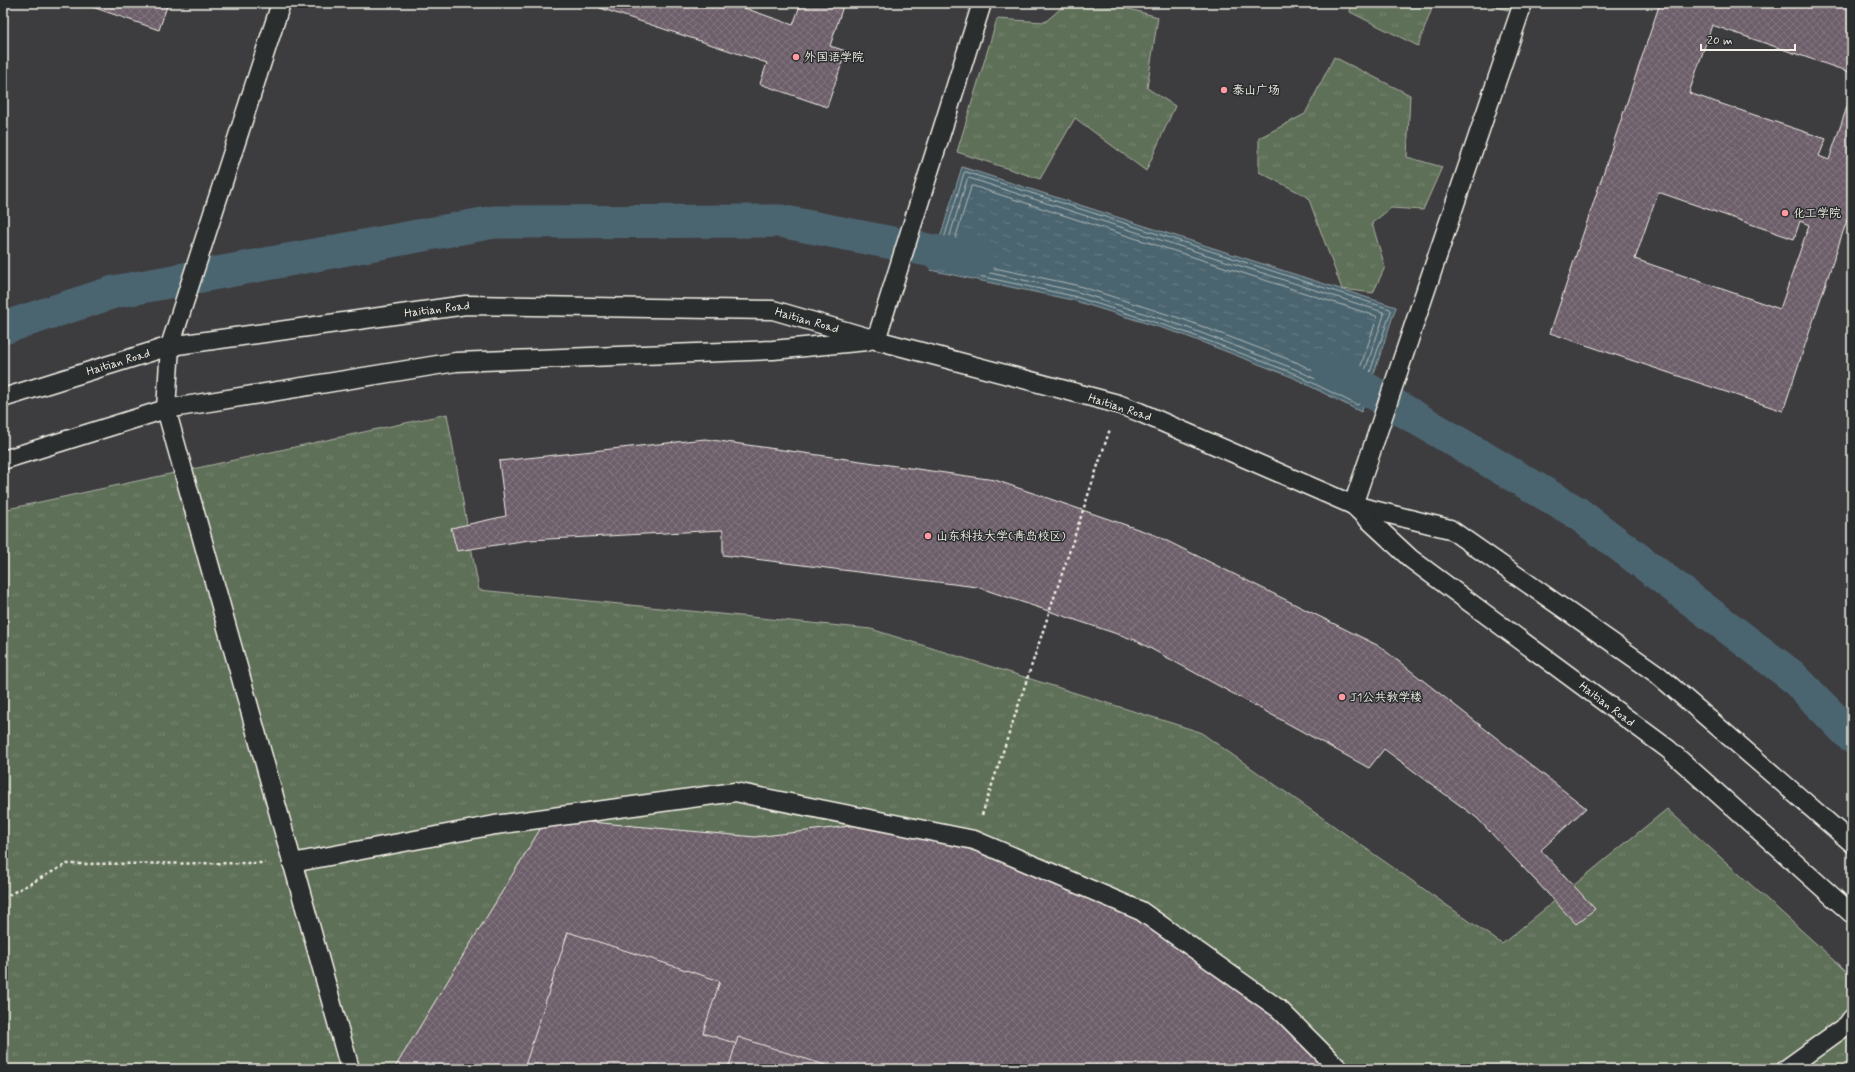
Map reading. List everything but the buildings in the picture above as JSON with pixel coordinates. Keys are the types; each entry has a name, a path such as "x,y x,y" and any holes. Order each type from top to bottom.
{"lane":[{"path":"281,3 170,346 166,409 350,1069"},
{"path":"876,340 982,3"},
{"path":"1353,505 1523,3"},
{"name":"Haitian Road","path":"3,398 170,346 466,305 773,310 876,340 1118,404 1353,505 1450,529 1657,674 1852,843"},
{"name":"Haitian Road","path":"3,460 166,409 456,362 773,350 876,340"},
{"name":"Haitian Road","path":"1353,505 1411,559 1668,749 1852,914"},
{"path":"292,863 495,825 735,792 974,840 1141,911 1279,1009 1339,1069"},
{"path":"1786,1069 1847,1025 1852,1018"}],"path":[{"path":"974,840 1118,404"},
{"path":"3,898 68,864 292,863"}],"shaded area":[{"name":"山东科技大学(青岛校区)","path":"3,3 1852,3 1852,1069 3,1069"}],"green space":[{"path":"1067,3 1108,3 1158,17 1147,88 1175,106 1146,171 1075,118 1040,179 957,152 997,19 1045,22"},
{"path":"1351,3 1434,3 1418,46 1350,12"},
{"path":"1481,3 1518,3 1515,12"},
{"path":"1334,57 1410,95 1407,157 1442,167 1423,210 1391,208 1372,223 1385,267 1373,293 1342,289 1308,197 1259,172 1259,138 1305,114"},
{"path":"447,414 479,590 871,629 1200,732 1502,944 1667,809 1852,976 1852,1069 3,1069 3,510"}],"water":[{"path":"962,167 1396,307 1361,412 1292,377 1181,334 1072,300 930,270"}],"waterway":[{"path":"3,328 114,292 494,222 780,221 979,260"},
{"path":"1329,370 1343,375 1576,512 1792,676 1852,737"}],"place":[{"name":"外国语学院","path":"796,57"},
{"name":"泰山广场","path":"1224,90"},
{"name":"化工学院","path":"1785,213"},
{"name":"山东科技大学(青岛校区)","path":"928,536"},
{"name":"J1公共教学楼","path":"1342,697"}]}
